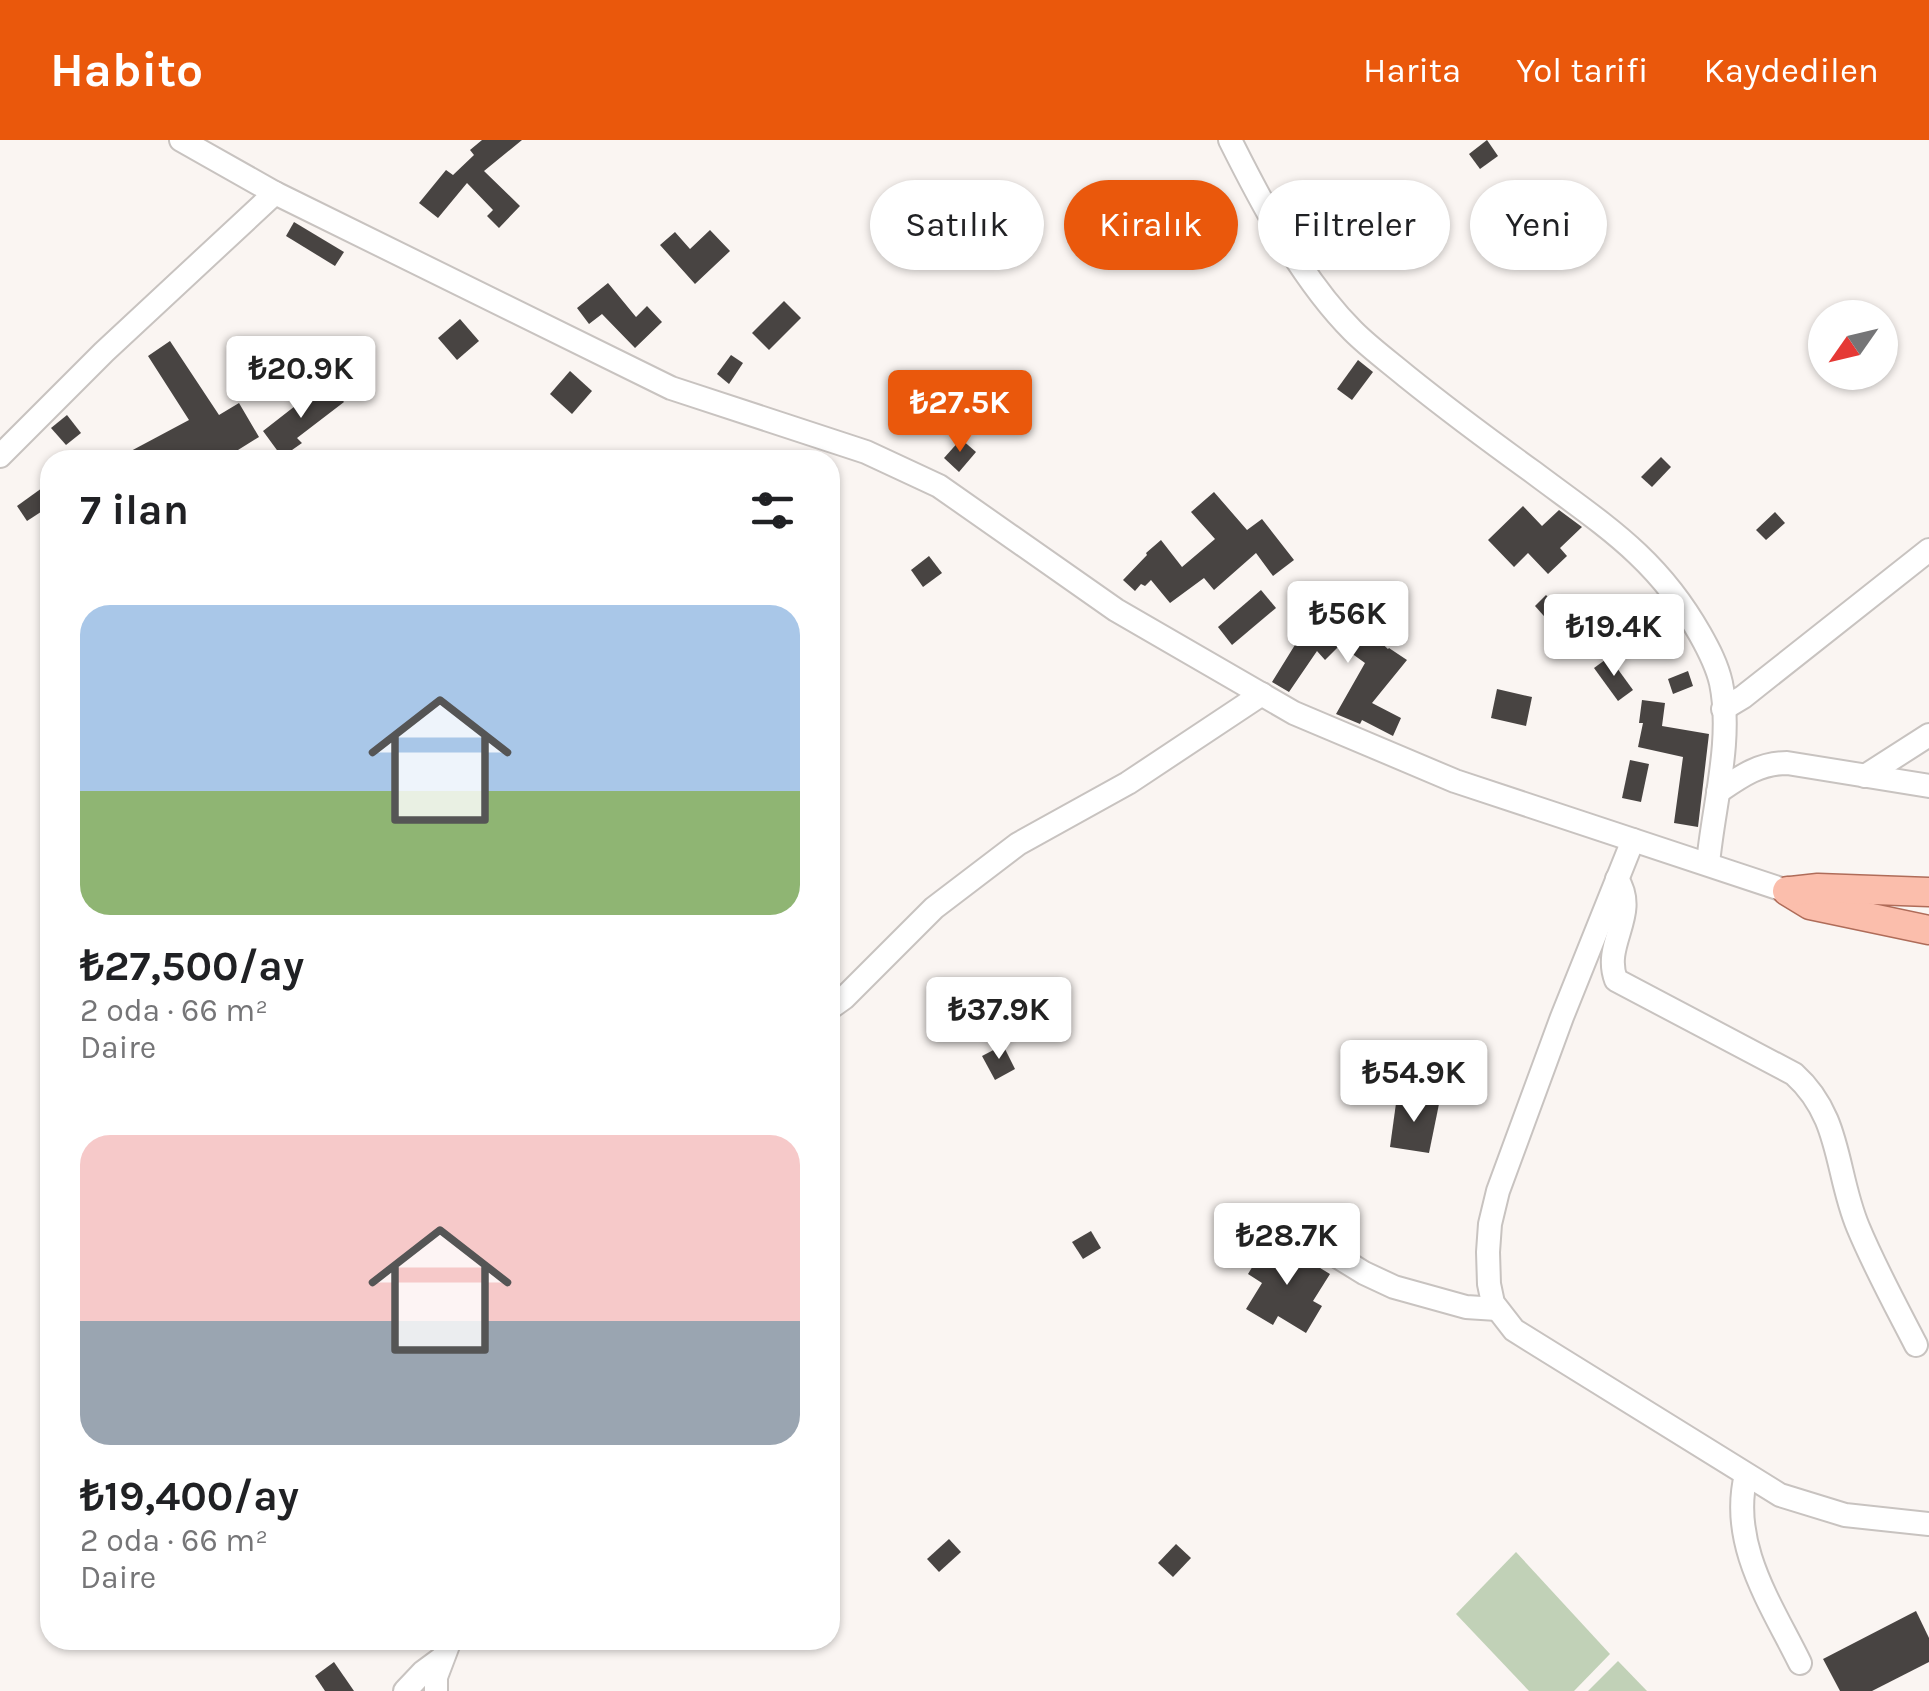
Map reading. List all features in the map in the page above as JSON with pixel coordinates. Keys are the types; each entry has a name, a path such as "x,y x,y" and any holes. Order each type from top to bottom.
{"main road":[{"path":"1787,891 1818,888 1929,892"},
{"path":"1787,891 1810,905 1929,930"}],"street":[{"path":"180,140 275,194 671,388 866,452 939,486 1116,610 1294,713 1455,781 1787,891"},
{"path":"1230,140 1284,238 1352,330 1451,413 1616,532 1667,584 1693,621 1712,656 1721,683 1723,708 1724,755 1708,864"},
{"path":"0,456 104,352 275,194"},
{"path":"1723,708 1744,697 1929,550"},
{"path":"840,1001 934,908 1018,844 1128,783 1262,694"},
{"path":"1866,776 1929,735"},
{"path":"1718,792 1760,766 1774,763 1929,786"},
{"path":"1633,840 1498,1191 1488,1252 1493,1303 1514,1330 1780,1495 1845,1515 1929,1524"},
{"path":"1617,879 1626,904 1611,966 1616,980 1794,1074 1806,1085 1826,1115 1857,1224 1916,1345"},
{"path":"1272,1216 1394,1288 1466,1307 1497,1309"},
{"path":"1902,1317 1929,1324"},
{"path":"1746,1476 1742,1494 1746,1546 1800,1663"},
{"path":"405,1691 445,1650"},
{"path":"436,1691 436,1676 446,1650"}],"green space":[{"path":"1516,1552 1610,1654 1574,1691 1529,1691 1456,1614"},
{"path":"1618,1661 1647,1691 1588,1691"}],"building":[{"path":"482,140 522,140 484,171 520,206 499,228 487,216 493,210 467,183 438,218 419,203 446,170 453,175 474,155 470,150"},
{"path":"1487,140 1498,156 1480,169 1469,154"},
{"path":"294,222 344,252 335,266 286,236"},
{"path":"710,230 730,251 695,284 660,245 675,232 690,249"},
{"path":"608,283 636,317 647,306 662,322 635,348 602,314 589,324 577,308"},
{"path":"784,301 801,318 769,350 752,333"},
{"path":"460,319 479,341 457,360 438,338"},
{"path":"170,341 219,415 239,403 259,437 238,450 133,450 189,420 148,356"},
{"path":"248,341 262,359 250,368 236,350"},
{"path":"731,355 743,363 729,384 717,374"},
{"path":"1358,360 1373,372 1352,400 1337,389"},
{"path":"570,371 592,391 572,414 550,394"},
{"path":"333,388 344,402 297,438 302,443 292,450 277,450 263,431 313,392 318,399"},
{"path":"67,415 81,433 66,445 51,428"},
{"path":"961,439 976,452 959,472 944,458"},
{"path":"1661,457 1671,467 1652,487 1641,477"},
{"path":"40,489 40,513 27,521 17,506"},
{"path":"1214,492 1247,530 1262,519 1294,560 1273,576 1256,553 1214,590 1204,578 1170,603 1151,580 1135,591 1123,580 1161,540 1182,567 1215,539 1191,512"},
{"path":"1523,506 1542,526 1559,510 1582,527 1560,548 1567,556 1548,574 1528,553 1514,567 1488,540"},
{"path":"1775,512 1785,523 1766,540 1756,530"},
{"path":"929,556 942,573 923,587 911,570"},
{"path":"1261,590 1276,608 1232,645 1218,627"},
{"path":"1546,595 1563,613 1551,624 1535,606"},
{"path":"1336,602 1388,649 1407,660 1372,703 1401,718 1393,736 1362,720 1360,724 1336,714 1365,663 1340,645 1325,660 1317,651 1289,692 1272,682 1298,640"},
{"path":"1609,657 1633,690 1618,701 1594,668"},
{"path":"1688,671 1693,686 1673,694 1668,679"},
{"path":"1497,689 1532,697 1526,726 1491,718"},
{"path":"1642,700 1665,703 1662,726 1709,734 1698,827 1674,823 1683,757 1638,747"},
{"path":"1630,760 1649,764 1641,802 1622,798"},
{"path":"1003,1045 1015,1069 995,1080 982,1056"},
{"path":"1397,1096 1439,1104 1429,1153 1390,1147"},
{"path":"1091,1231 1101,1248 1083,1259 1072,1242"},
{"path":"1265,1246 1279,1254 1284,1246 1330,1274 1313,1301 1322,1306 1306,1333 1278,1316 1273,1325 1246,1309 1262,1283 1248,1274"},
{"path":"949,1539 961,1552 939,1572 927,1559"},
{"path":"1176,1544 1191,1558 1173,1577 1158,1563"},
{"path":"1916,1611 1929,1638 1929,1662 1872,1691 1840,1691 1823,1659"},
{"path":"334,1662 354,1691 325,1691 315,1676"}]}
